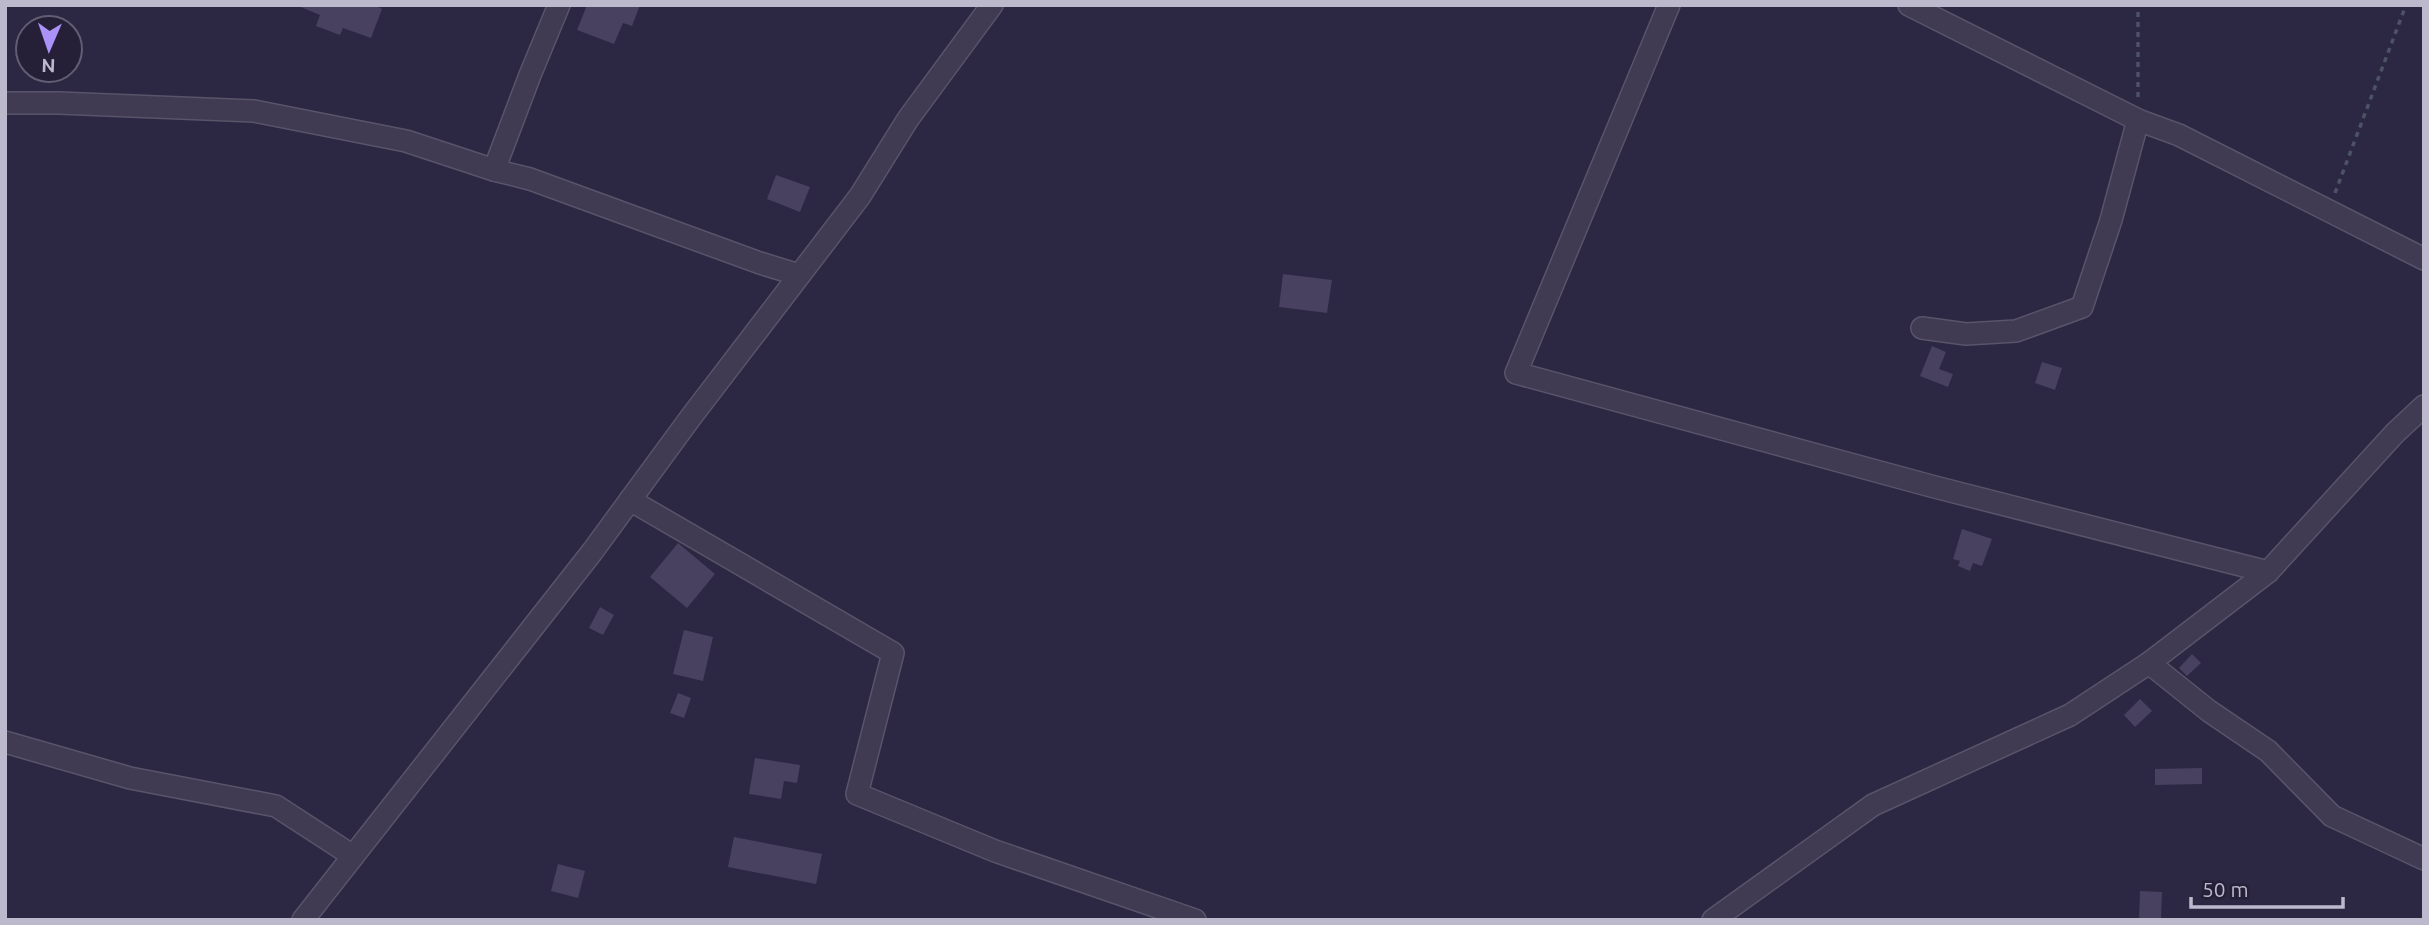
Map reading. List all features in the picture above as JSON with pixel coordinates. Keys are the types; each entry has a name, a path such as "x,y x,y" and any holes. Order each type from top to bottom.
{"street":[{"path":"494,170 559,5"},
{"path":"303,920 532,631 860,196 908,119 992,5"},
{"path":"1669,5 1516,373 1931,486 2268,572"},
{"path":"1909,5 2138,120 2179,135 2424,259"},
{"path":"5,103 254,111 406,141 530,179 799,275"},
{"path":"1922,328 1966,334 2016,331 2082,307 2138,120"},
{"path":"1713,920 1873,805 2070,715 2149,663 2268,572 2395,433 2424,406"},
{"path":"630,500 893,653 857,794 995,851 1195,920"},
{"path":"2149,663 2209,711 2268,751 2332,816 2424,859"},
{"path":"5,742 130,778 276,806 353,856"}],"path":[{"path":"2138,5 2138,120"},
{"path":"2329,211 2406,5"}],"building":[{"path":"296,5 375,5 382,9 371,38 343,28 340,35 316,26 320,15"},
{"path":"587,5 640,5 632,26 623,23 614,44 577,30"},
{"path":"776,175 810,187 800,212 767,199"},
{"path":"1283,274 1332,280 1327,313 1279,307"},
{"path":"1932,346 1946,352 1939,369 1953,374 1948,387 1920,376"},
{"path":"2042,362 2062,368 2055,390 2035,383"},
{"path":"1962,529 1992,539 1982,566 1973,563 1970,571 1958,566 1960,561 1953,559"},
{"path":"678,543 715,574 687,608 650,577"},
{"path":"600,607 614,615 603,635 589,628"},
{"path":"684,630 713,637 703,681 673,674"},
{"path":"2192,654 2201,663 2187,676 2179,668"},
{"path":"678,693 691,698 684,718 670,713"},
{"path":"2140,699 2152,711 2135,727 2124,715"},
{"path":"755,758 800,765 797,783 784,781 781,799 749,794"},
{"path":"2202,768 2202,784 2155,785 2155,769"},
{"path":"734,837 822,854 816,884 728,867"},
{"path":"558,864 585,871 578,898 551,891"},
{"path":"2140,891 2162,892 2161,920 2139,920"}]}
